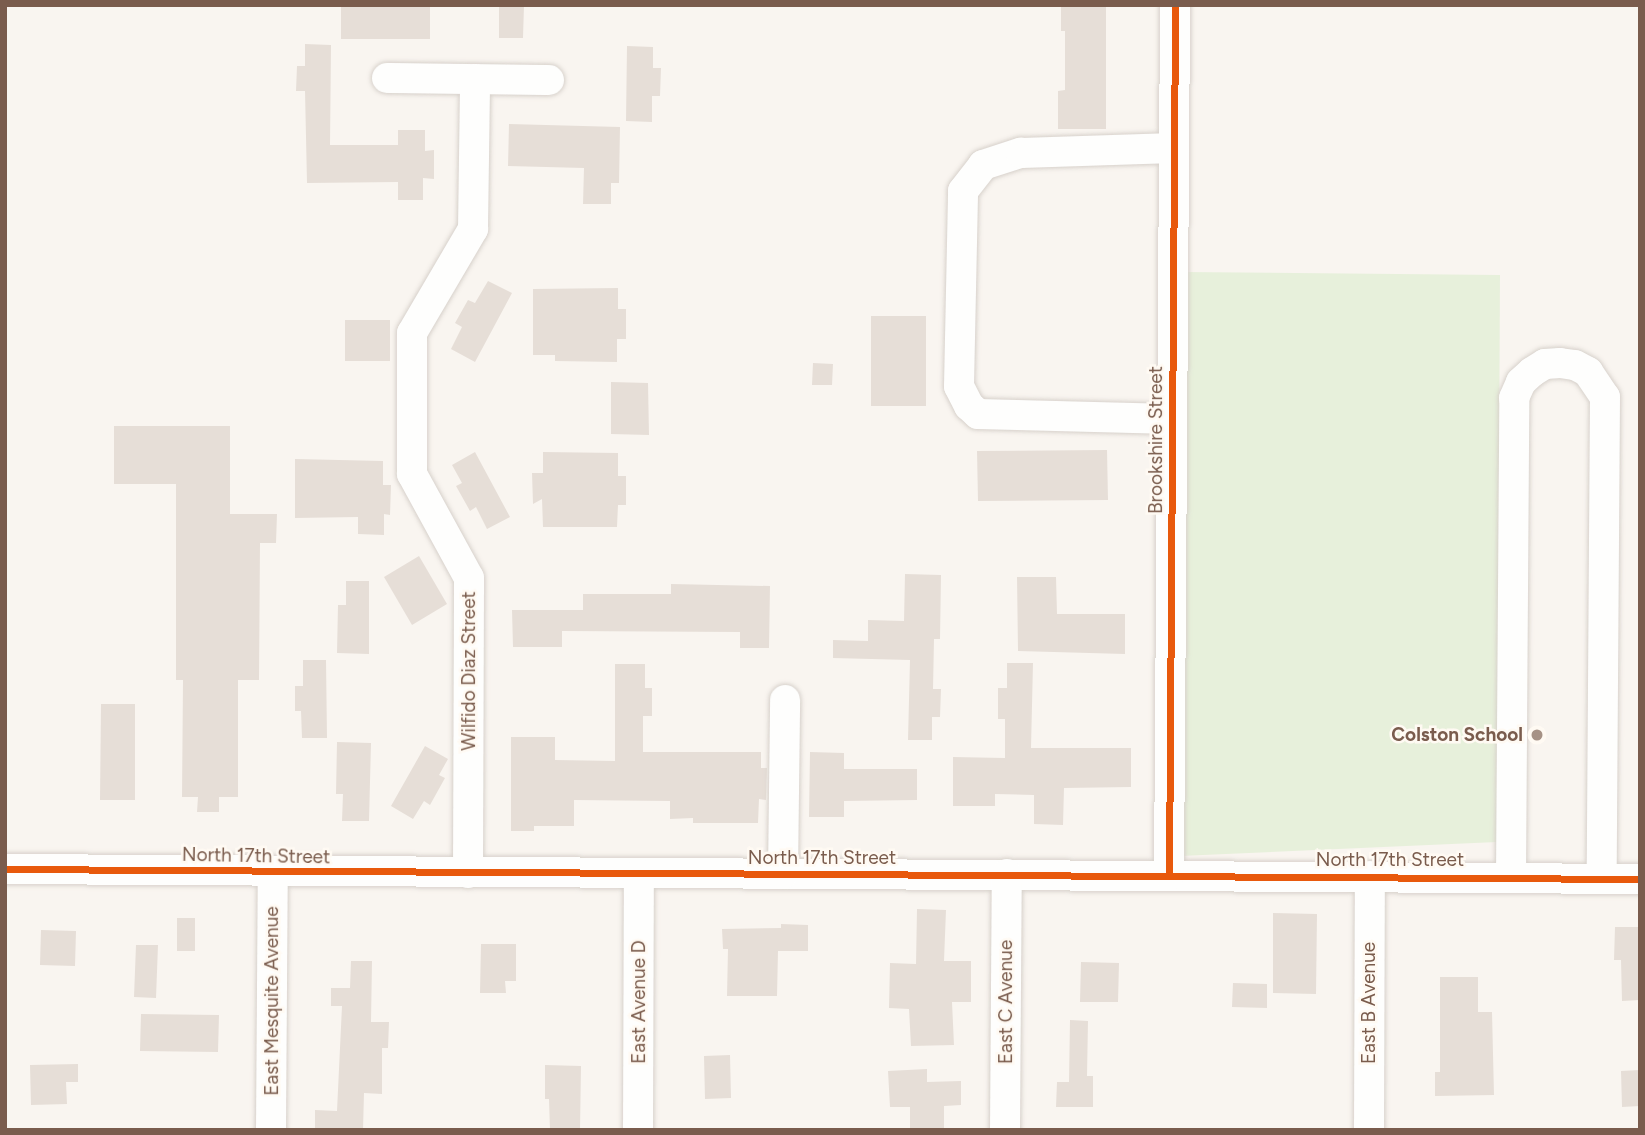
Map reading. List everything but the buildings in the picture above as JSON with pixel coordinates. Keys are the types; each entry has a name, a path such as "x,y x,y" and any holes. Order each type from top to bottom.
{"street":[{"name":"Brookshire Street","path":"1169,875 1175,5"},
{"path":"387,78 549,80"},
{"name":"Wilfido Diaz Street","path":"468,873 469,578 412,474 412,333 473,229 475,79"},
{"path":"1172,419 978,414 969,407 959,387 963,191 983,165 1021,153 1174,148"},
{"path":"1511,877 1514,398 1521,382 1532,372 1545,364 1560,363 1575,365 1588,372 1605,397 1602,878"},
{"path":"783,874 785,701"},
{"name":"North 17th Street","path":"5,869 272,873 1007,874 1640,879"},
{"name":"East Mesquite Avenue","path":"271,1130 272,873"},
{"name":"East Avenue D","path":"638,1130 639,874"},
{"name":"East C Avenue","path":"1005,1130 1007,874"},
{"name":"East B Avenue","path":"1368,1130 1370,876"}],"green space":[{"path":"1183,272 1500,275 1497,842 1180,856"}],"cycle path":[{"path":"1169,875 1175,5"},
{"path":"5,869 1640,879"}],"place":[{"name":"Colston School","path":"1537,735"}]}
